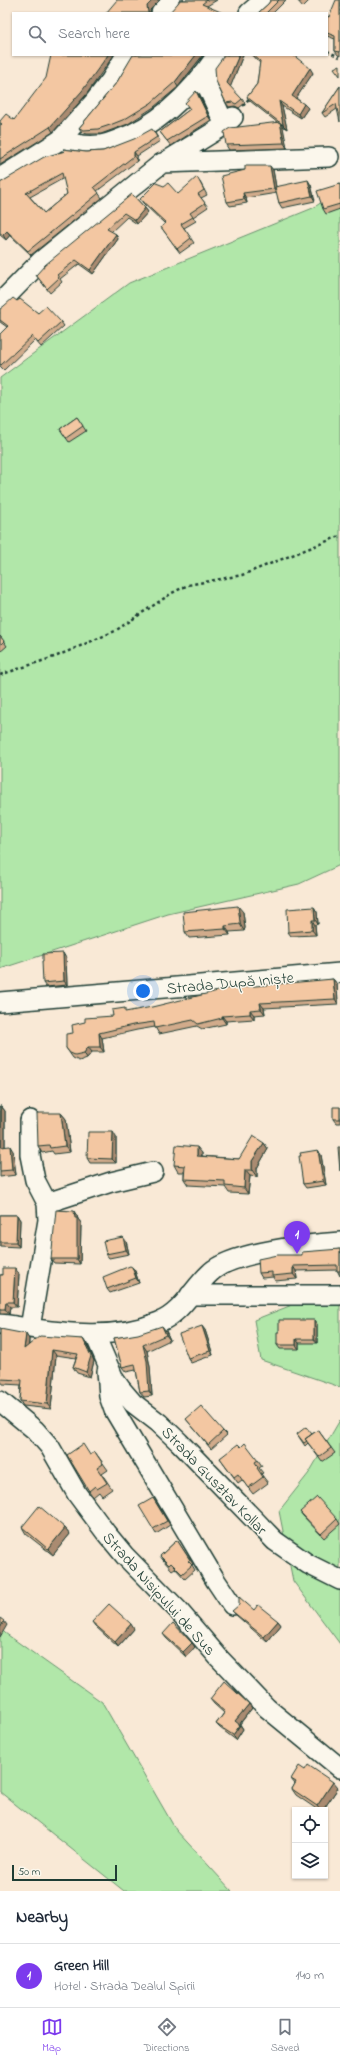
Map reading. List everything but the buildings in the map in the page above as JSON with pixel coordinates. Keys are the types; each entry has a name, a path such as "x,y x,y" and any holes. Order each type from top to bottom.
{"street":[{"path":"162,12 173,0"},
{"path":"250,12 264,0"},
{"path":"0,178 60,140 94,102 111,80 125,56"},
{"path":"60,140 76,145 100,145 126,137 150,124 175,106 212,63"},
{"path":"0,303 41,261 162,163 229,121 208,88 212,63"},
{"path":"162,163 329,157"},
{"name":"Strada După Iniște","path":"0,1002 340,973"},
{"path":"30,1120 30,1155 35,1180 47,1203 48,1220 30,1328"},
{"path":"47,1203 111,1182 153,1172"},
{"path":"0,1324 95,1335 143,1328 161,1322 176,1311 212,1270 230,1262 256,1254 340,1242"},
{"path":"190,1296 340,1295"},
{"name":"Strada Gusztav Kollar","path":"95,1335 121,1389 133,1403 159,1423 179,1442 275,1541 308,1564 340,1580"},
{"name":"Strada Gusztav Kollar","path":"107,1362 109,1396 114,1410 216,1582 232,1605"},
{"name":"Strada Nisipului de Sus","path":"0,1401 35,1430 50,1447 77,1494 106,1533 125,1556 178,1610 219,1658 267,1708 340,1768"}],"path":[{"path":"328,51 340,57"},
{"path":"229,121 253,94"},
{"path":"0,675 57,656 115,631 172,593 188,585 242,574 340,536"}],"green space":[{"path":"340,190 340,865 299,884 168,914 0,969 0,378 129,283 313,208"},
{"path":"340,1286 340,1387 261,1360 254,1320"},
{"path":"340,1420 340,1644 293,1581 279,1511 309,1473"},
{"path":"0,1628 102,1702 176,1830 232,1891 124,1891 0,1792"}],"place":[{"name":"Green Hill","path":"297,1254"}]}
